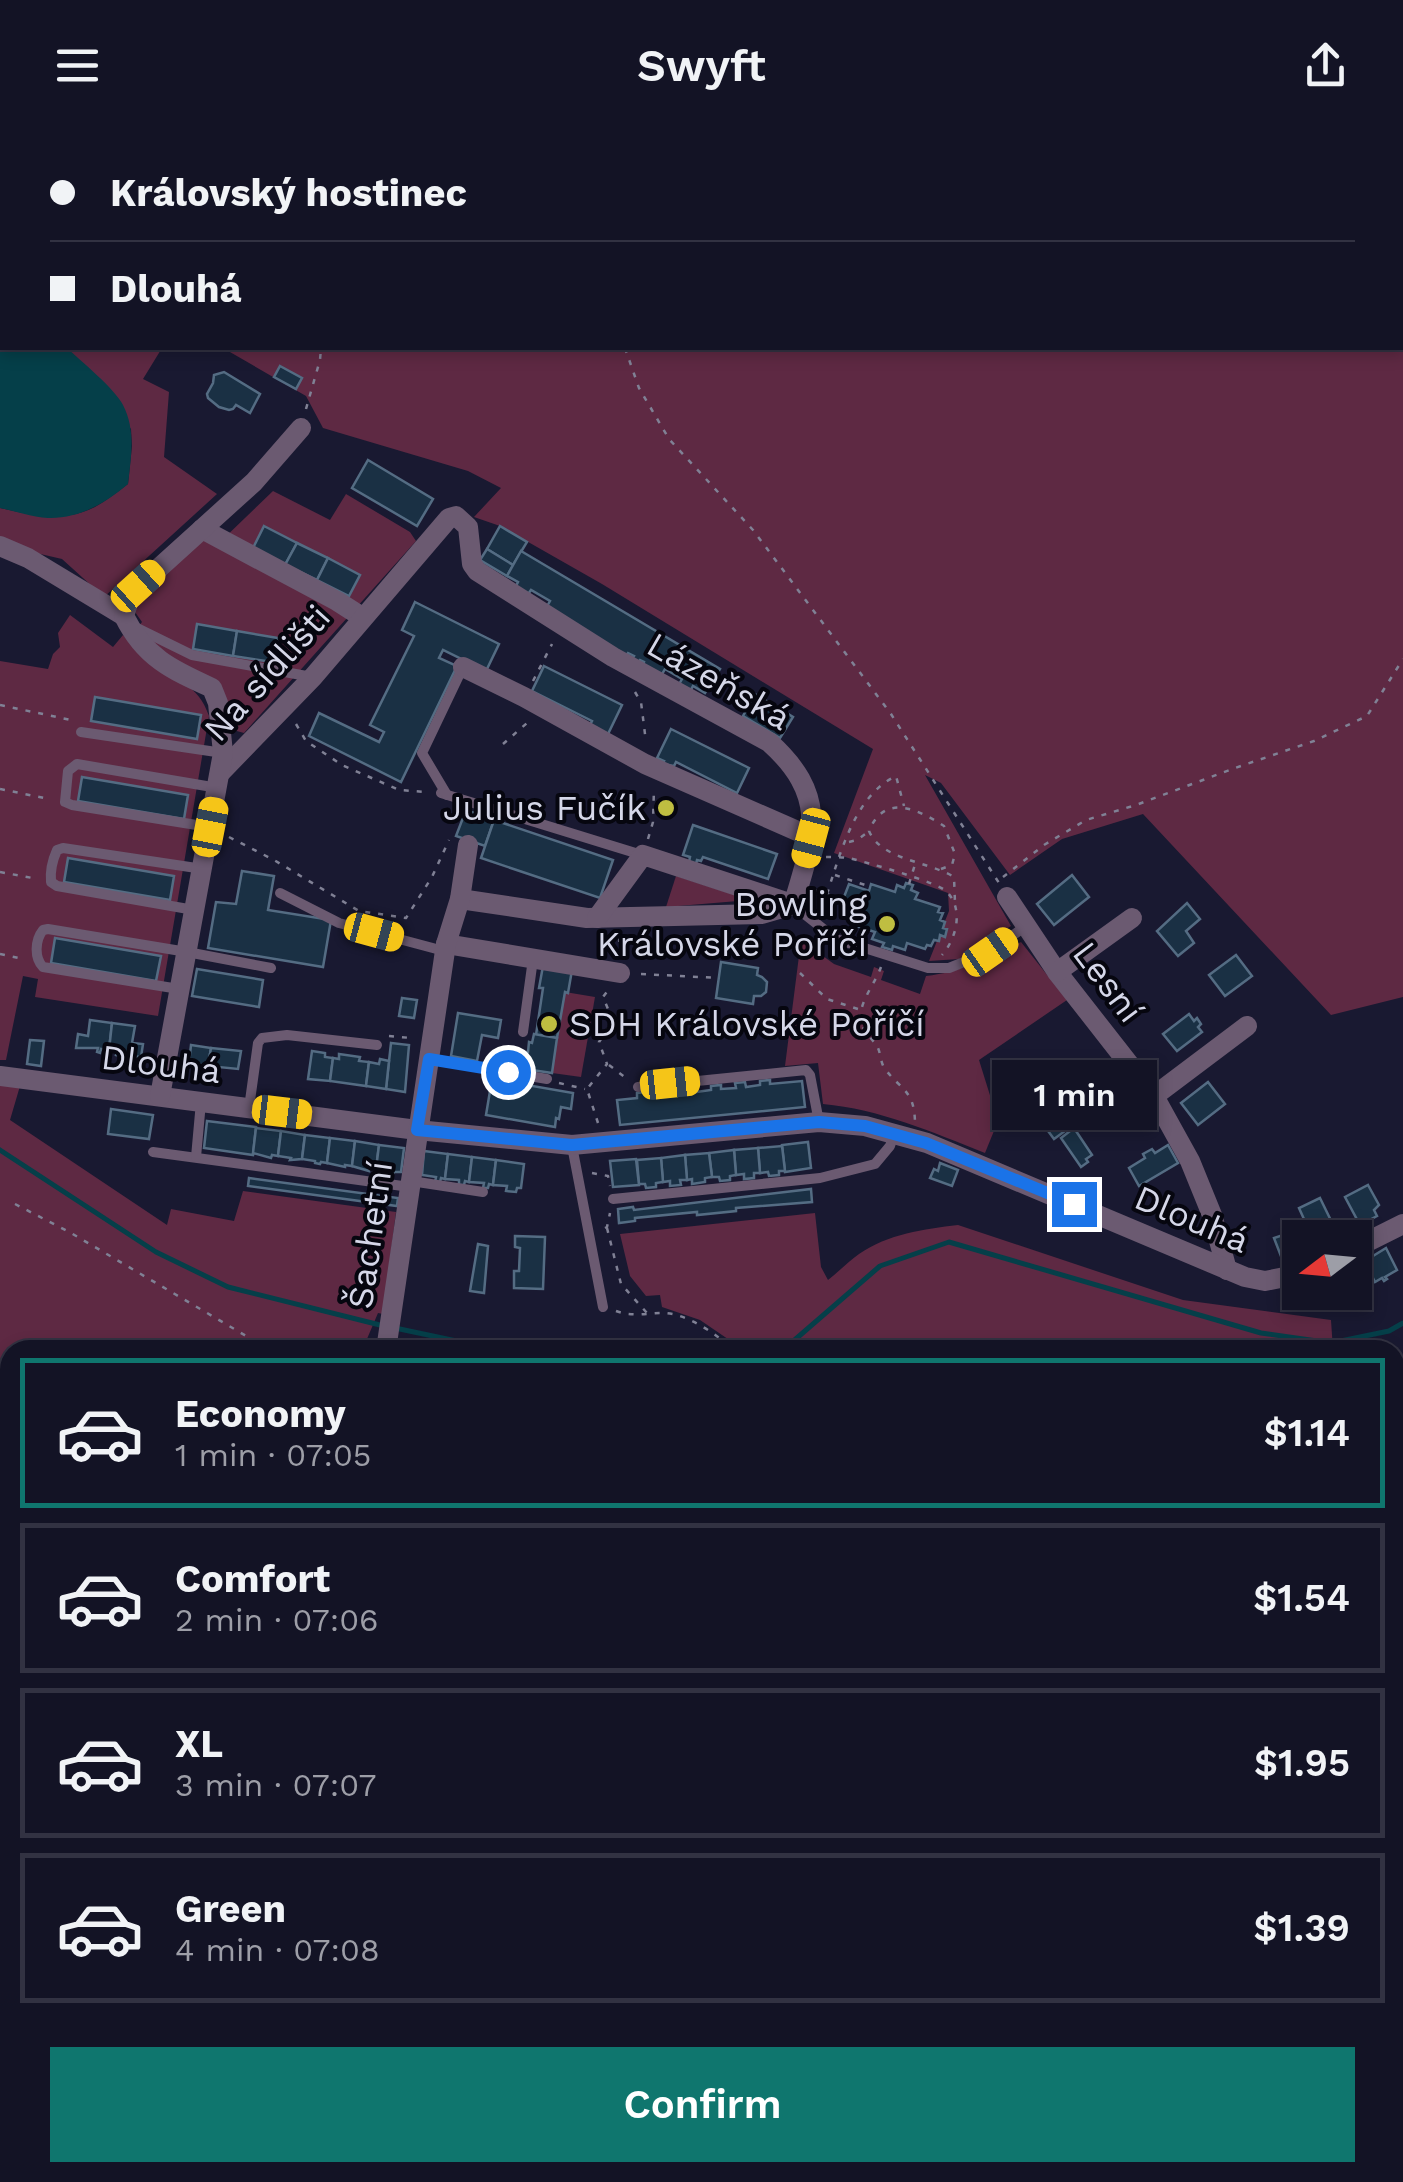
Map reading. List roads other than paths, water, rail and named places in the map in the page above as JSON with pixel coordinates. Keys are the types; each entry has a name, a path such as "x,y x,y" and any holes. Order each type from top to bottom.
{"street":[{"path":"0,546 28,558 126,619 138,586 254,482 301,428"},
{"name":"Lázeňská","path":"448,518 456,516 468,527 472,564 477,571 613,657 769,742 796,770 806,790 813,825 796,895"},
{"name":"Na sídlišti","path":"220,771 313,677 448,518"},
{"name":"Na sídlišti","path":"202,529 362,617"},
{"name":"Na sídlišti","path":"126,619 142,648 212,688 218,702 220,771 160,1096"},
{"path":"463,668 645,764 811,838"},
{"path":"417,1130 446,948 460,899 468,846"},
{"path":"596,918 643,855 796,895"},
{"path":"460,899 619,918 762,914 796,895"},
{"name":"Lesní","path":"1008,896 1058,972 1154,1096 1190,1161 1228,1270"},
{"path":"1058,972 1132,918"},
{"path":"446,948 620,973"},
{"path":"1154,1096 1247,1026"},
{"name":"Dlouhá","path":"0,1076 417,1130 572,1145 819,1122 904,1132 1244,1278 1265,1281 1282,1278"},
{"name":"Šachetní","path":"387,1340 417,1130"},
{"path":"1372,1240 1403,1224"}],"lane":[{"path":"126,619 192,655 313,677"},
{"path":"463,668 422,753 444,794 643,855"},
{"path":"81,732 220,771"},
{"path":"210,827 72,805 65,802 68,771 78,764 220,771"},
{"path":"195,911 57,886 52,882 55,854 63,848 202,869"},
{"path":"280,893 339,923 446,948"},
{"path":"796,895 836,939 918,966 949,968 990,952 1027,926"},
{"path":"180,989 43,967 38,961 40,935 48,929 271,968"},
{"path":"523,1032 533,958"},
{"path":"249,1108 262,1038 286,1035 377,1044"},
{"path":"430,1049 547,1079"},
{"path":"638,1087 806,1070 819,1122"},
{"path":"196,1158 201,1102"},
{"path":"613,1200 820,1178 874,1164 904,1132"},
{"path":"572,1145 603,1307"},
{"path":"153,1152 482,1192"}],"waterway":[{"path":"0,1150 156,1252 228,1287 384,1326"},
{"path":"795,1340 880,1266 949,1242 1261,1333 1310,1340"},
{"path":"1346,1340 1389,1331 1403,1323"},
{"path":"395,1328 452,1340"}],"place":[{"name":"Julius Fučík","path":"666,808"},
{"name":"Bowling Královské Poříčí","path":"887,924"},
{"name":"SDH Královské Poříčí","path":"549,1024"}]}
